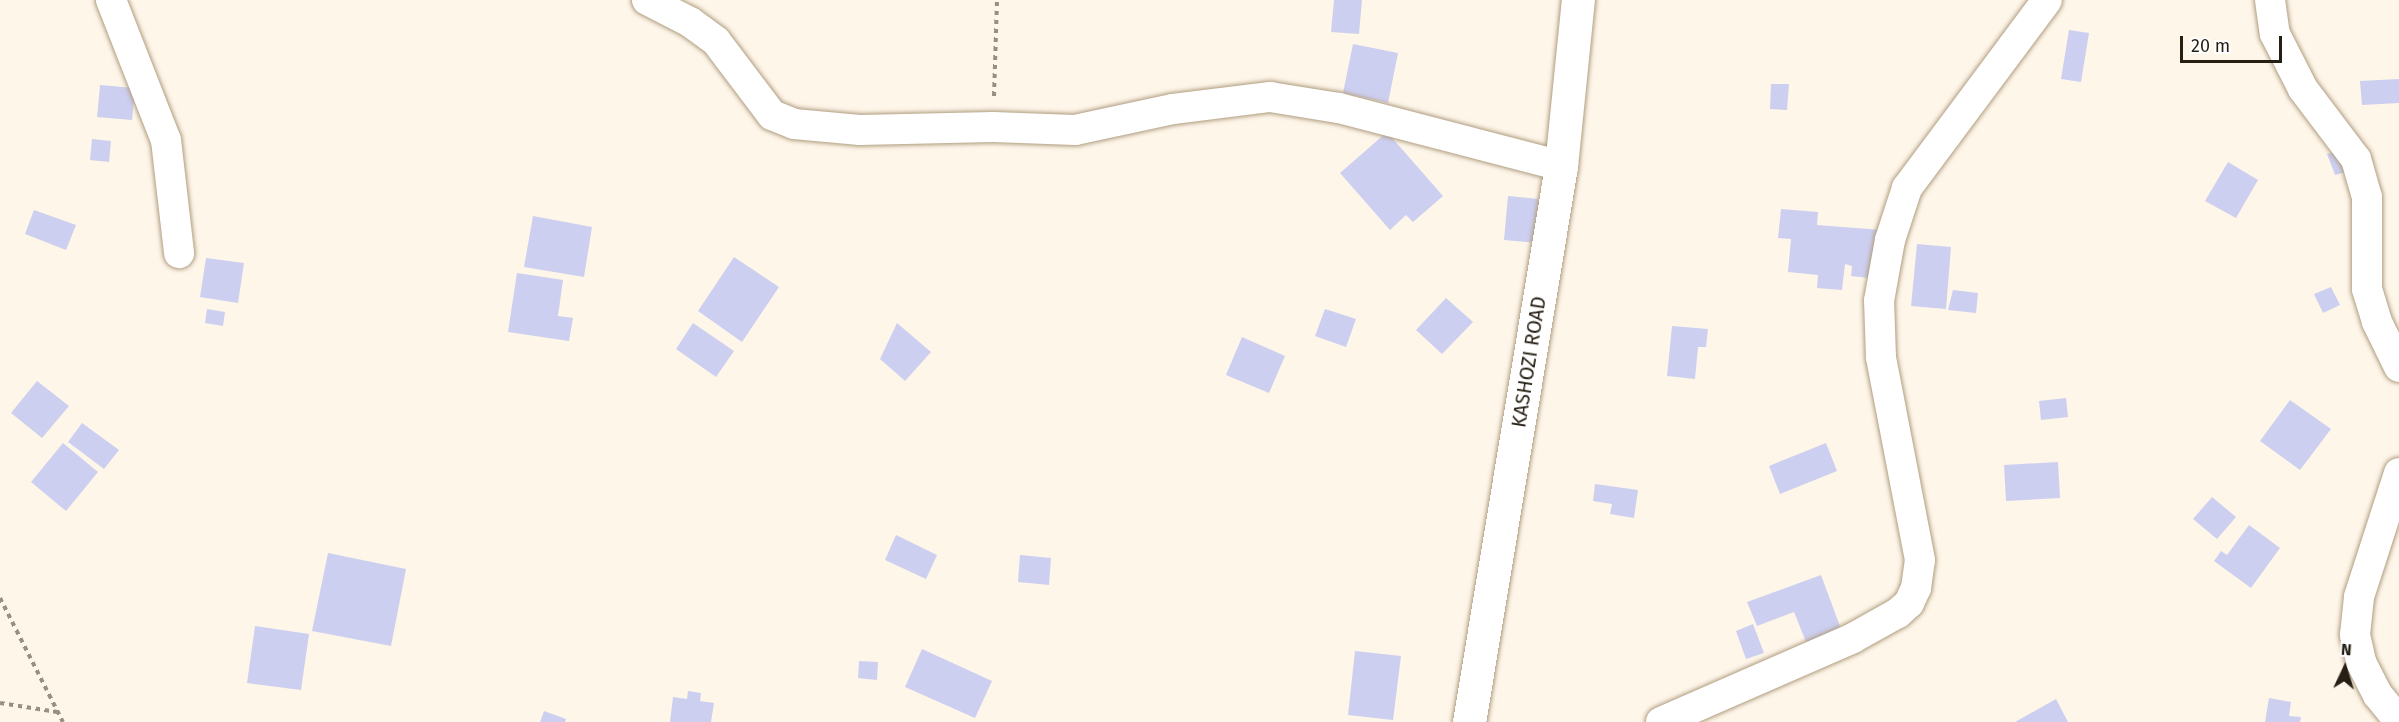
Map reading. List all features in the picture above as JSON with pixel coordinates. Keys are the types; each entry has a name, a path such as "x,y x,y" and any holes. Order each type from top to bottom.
{"main road":[{"name":"KASHOZI ROAD","path":"1469,722 1561,166 1578,0"}],"street":[{"path":"111,0 166,140 179,253"},
{"path":"647,0 690,22 716,41 772,115 794,124 860,130 993,127 1075,130 1173,109 1270,97 1339,108 1561,166"},
{"path":"1661,722 1853,638 1909,603 1916,588 1920,560 1881,357 1879,301 1890,240 1908,188 2047,0"},
{"path":"2270,0 2275,34 2303,89 2356,159 2367,197 2367,289 2377,322 2399,367"},
{"path":"2399,473 2359,597 2355,635 2361,662 2378,695 2399,721"}],"path":[{"path":"993,127 997,0"},
{"path":"0,598 63,722"},
{"path":"0,703 57,712"}],"building":[{"path":"1334,0 1362,0 1359,34 1331,32"},
{"path":"2069,30 2089,33 2081,82 2061,79"},
{"path":"1353,44 1398,53 1388,103 1343,93"},
{"path":"2399,79 2399,103 2362,105 2360,81"},
{"path":"1771,84 1789,84 1787,110 1770,109"},
{"path":"100,85 135,88 132,120 97,117"},
{"path":"1387,132 1443,196 1413,222 1406,215 1390,230 1340,173"},
{"path":"92,139 111,141 109,162 90,160"},
{"path":"2345,148 2353,170 2335,175 2327,154"},
{"path":"2228,162 2258,180 2236,218 2205,201"},
{"path":"1508,196 1538,199 1548,244 1504,240"},
{"path":"1781,209 1818,212 1817,225 1882,230 1878,279 1851,276 1852,266 1845,264 1842,290 1817,288 1818,275 1788,272 1791,239 1778,238"},
{"path":"34,210 76,225 66,250 25,234"},
{"path":"533,216 592,227 584,277 524,267"},
{"path":"1917,244 1951,247 1946,309 1911,306"},
{"path":"734,257 779,287 742,342 698,311"},
{"path":"206,258 244,263 238,303 200,297"},
{"path":"517,273 563,280 558,316 573,318 569,341 508,332"},
{"path":"2331,287 2340,305 2323,313 2314,294"},
{"path":"1953,290 1978,293 1976,313 1948,310"},
{"path":"1446,298 1473,322 1442,354 1416,330"},
{"path":"207,309 225,312 223,326 205,323"},
{"path":"1325,309 1356,319 1346,347 1315,336"},
{"path":"693,323 734,351 716,377 676,349"},
{"path":"897,323 931,352 905,381 880,359"},
{"path":"1672,326 1708,329 1706,347 1698,347 1695,379 1667,376"},
{"path":"1242,337 1285,356 1269,393 1226,375"},
{"path":"37,381 69,406 42,438 11,413"},
{"path":"2066,398 2068,417 2041,420 2039,401"},
{"path":"2290,400 2331,429 2300,470 2260,441"},
{"path":"82,423 119,450 104,469 68,442"},
{"path":"63,443 98,472 66,511 31,482"},
{"path":"1826,443 1837,471 1780,494 1769,466"},
{"path":"2058,462 2060,498 2006,501 2004,465"},
{"path":"1595,484 1638,490 1634,518 1610,514 1612,504 1593,501"},
{"path":"2212,497 2236,517 2217,539 2193,519"},
{"path":"2249,525 2280,548 2251,588 2214,561 2221,551 2227,555"},
{"path":"896,535 937,555 926,579 885,560"},
{"path":"328,553 406,569 391,646 312,631"},
{"path":"1020,555 1051,558 1049,585 1018,582"},
{"path":"1821,575 1841,629 1806,642 1794,612 1757,626 1747,602"},
{"path":"1753,624 1764,653 1746,659 1736,631"},
{"path":"255,626 309,634 301,690 247,683"},
{"path":"922,649 992,681 975,718 905,687"},
{"path":"1355,651 1401,656 1393,720 1348,715"},
{"path":"859,661 878,662 877,680 858,678"},
{"path":"688,691 701,693 700,701 714,703 711,722 670,722 673,697 687,699"},
{"path":"2269,698 2291,702 2289,716 2301,717 2300,722 2265,722"},
{"path":"2056,699 2068,722 2015,722"},
{"path":"544,711 566,719 565,722 540,722"}]}
